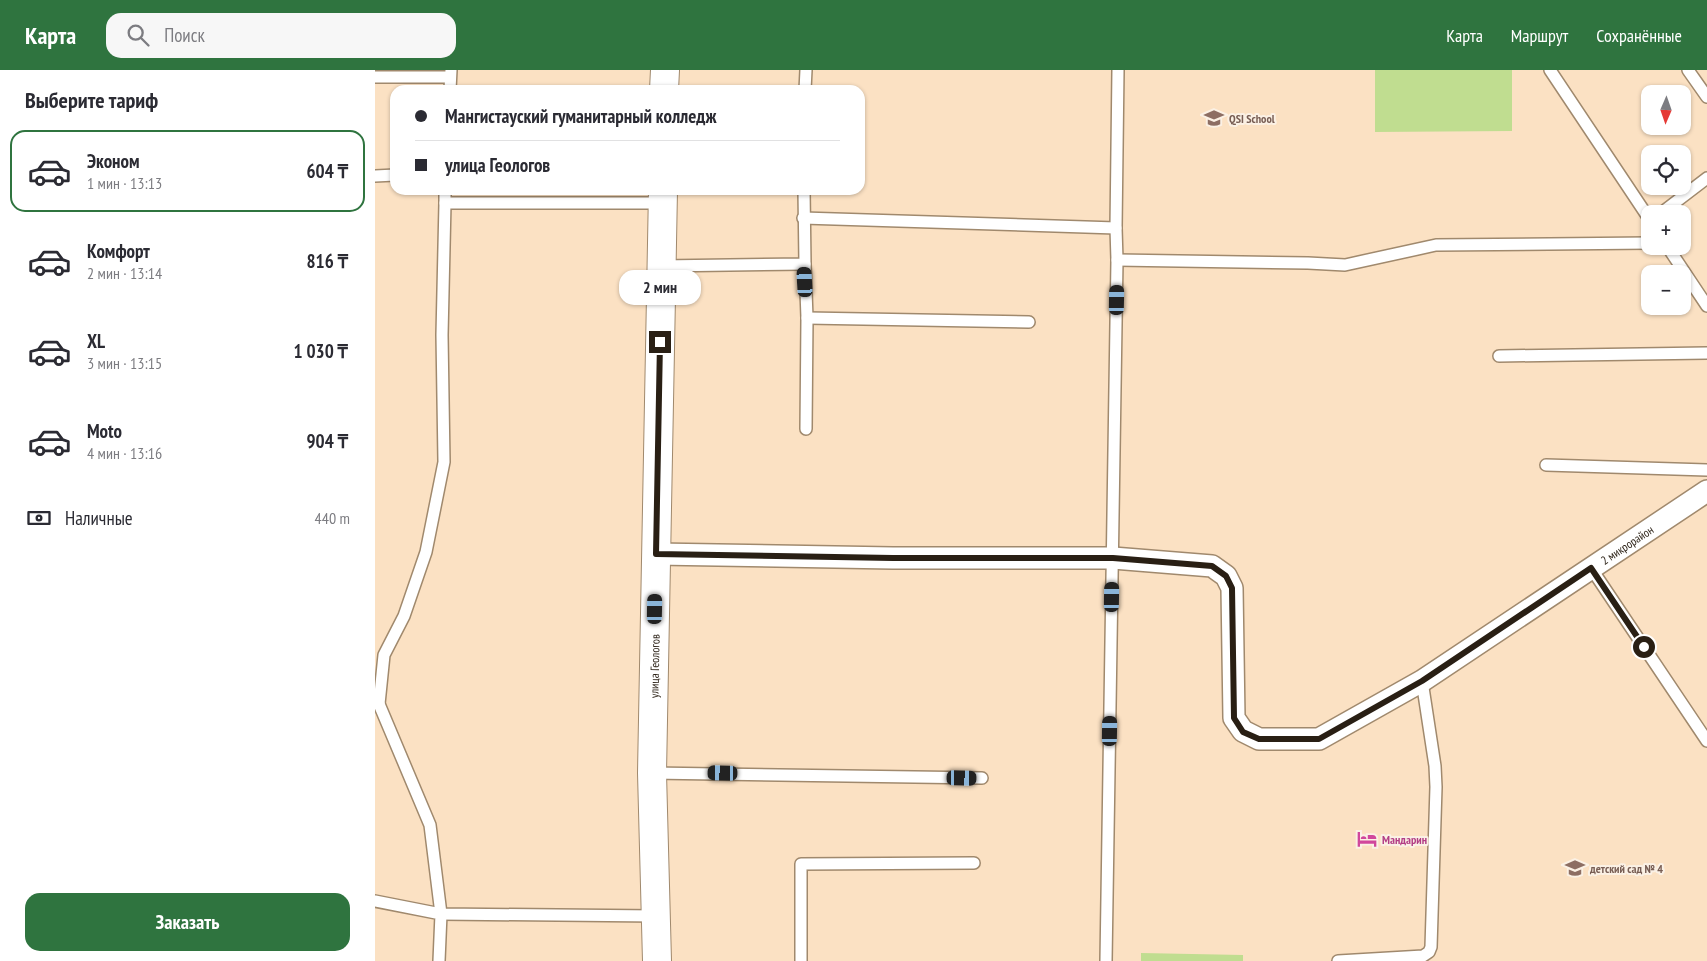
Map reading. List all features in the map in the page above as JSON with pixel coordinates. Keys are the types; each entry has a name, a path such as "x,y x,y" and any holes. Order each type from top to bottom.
{"street":[{"path":"664,85 665,70"},
{"name":"улица Геологов","path":"657,961 652,773 663,197"},
{"name":"2 микрорайон","path":"656,554 903,558 1113,558 1212,566 1226,576 1232,588 1234,718 1243,732 1259,739 1319,739 1422,681 1707,491"}],"lane":[{"path":"805,70 805,85"},
{"path":"1106,961 1113,558 1118,70"},
{"path":"1550,70 1641,206"},
{"path":"1688,70 1707,97"},
{"path":"375,77 451,74"},
{"path":"375,176 390,175"},
{"path":"1672,205 1707,178"},
{"path":"439,961 441,914 430,825 377,703 384,655 404,616 426,552 444,462 445,195"},
{"path":"803,195 807,318 806,429"},
{"path":"445,204 663,197"},
{"path":"803,218 1116,228"},
{"path":"1117,260 1308,262 1345,265 1436,245 1641,243"},
{"path":"1673,255 1707,306"},
{"path":"661,266 805,264"},
{"path":"807,318 1029,322"},
{"path":"1499,356 1707,353"},
{"path":"1546,465 1707,470"},
{"path":"1591,568 1707,741"},
{"path":"1338,961 1423,956 1431,948 1436,787 1435,766 1422,681"},
{"path":"652,773 982,778"},
{"path":"801,961 801,864 974,863"},
{"path":"375,901 441,914 657,916"}],"green space":[{"path":"1375,70 1512,70 1512,131 1375,132"},
{"path":"1141,953 1243,955 1243,961 1141,961"}],"place":[{"name":"QSI School","path":"1214,118"},
{"name":"Мандарин","path":"1367,839"},
{"name":"детский сад № 4","path":"1575,868"}],"route":[{"path":"660,342 656,554 893,558 1113,558 1212,566 1226,576 1232,588 1234,718 1243,732 1259,739 1319,739 1422,681 1591,568 1644,647"}]}
